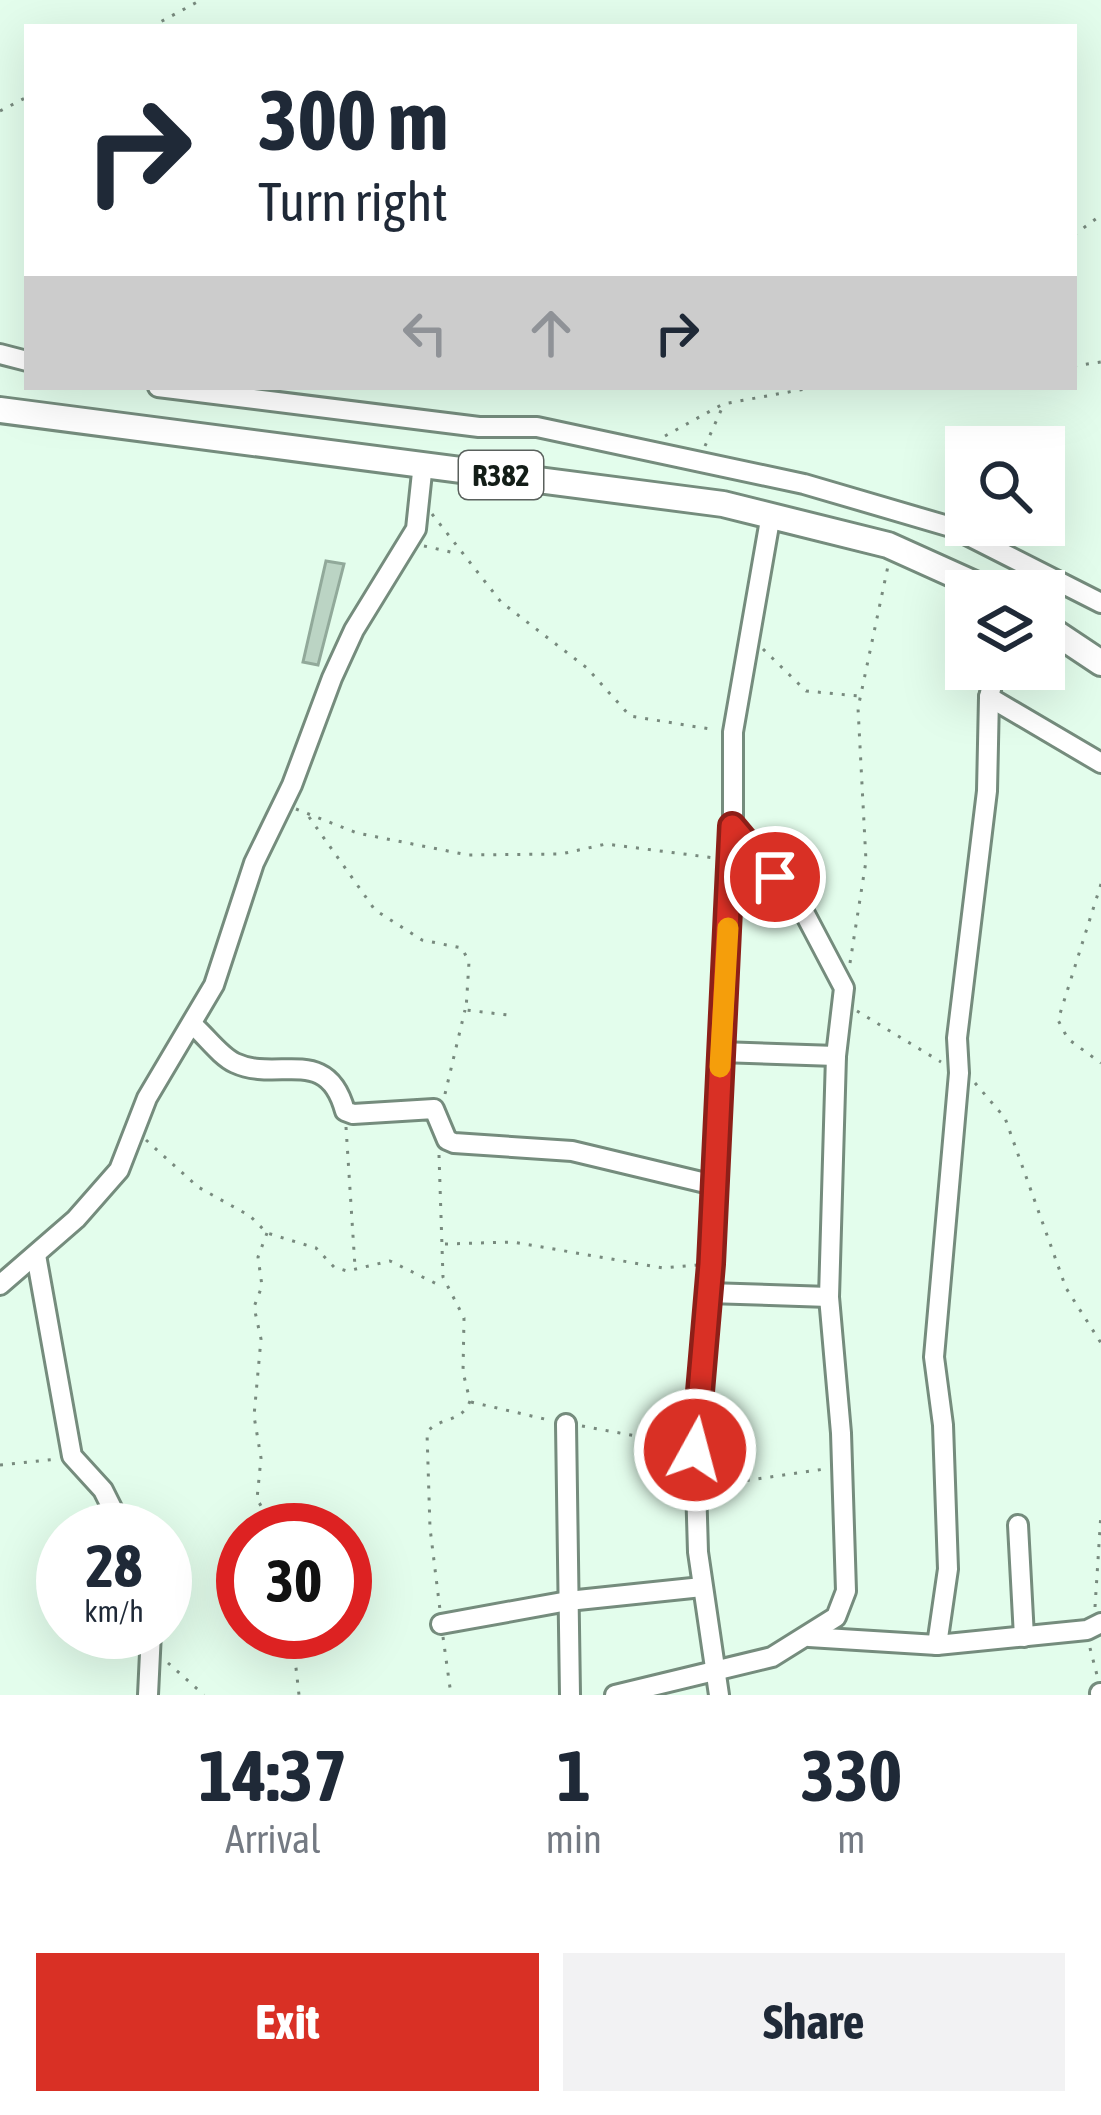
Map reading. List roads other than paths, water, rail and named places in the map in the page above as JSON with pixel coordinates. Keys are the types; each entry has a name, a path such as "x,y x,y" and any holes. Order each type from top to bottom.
{"main road":[{"name":"R382","path":"0,410 157,434 423,463 770,514 888,545 945,571"},
{"path":"1065,639 1101,663"}],"street":[{"path":"182,390 479,427 537,427 911,512 993,544 1101,603"},
{"path":"0,1285 119,1170 147,1098 214,985 254,863 354,630 411,542 421,505 423,463"},
{"path":"719,1695 703,1587 697,1475 733,860 733,732 770,514"},
{"path":"937,1645 948,1569 944,1425 934,1357 959,1073 957,1039 987,790 991,690"},
{"path":"989,697 1101,763"},
{"path":"615,1695 772,1657 822,1630 844,1603 843,1463 830,1297 836,1056 843,987 806,914 732,826"},
{"path":"193,1025 235,1063 326,1077 338,1087 345,1111 439,1113 447,1140 596,1154 714,1185"},
{"path":"720,1052 836,1056"},
{"path":"36,1255 73,1456 110,1503"},
{"path":"708,1293 830,1297"},
{"path":"566,1424 570,1695"},
{"path":"1018,1525 1024,1637"},
{"path":"441,1624 568,1601 703,1587"},
{"path":"805,1636 937,1645 1094,1627"},
{"path":"148,1695 150,1659"}]}
